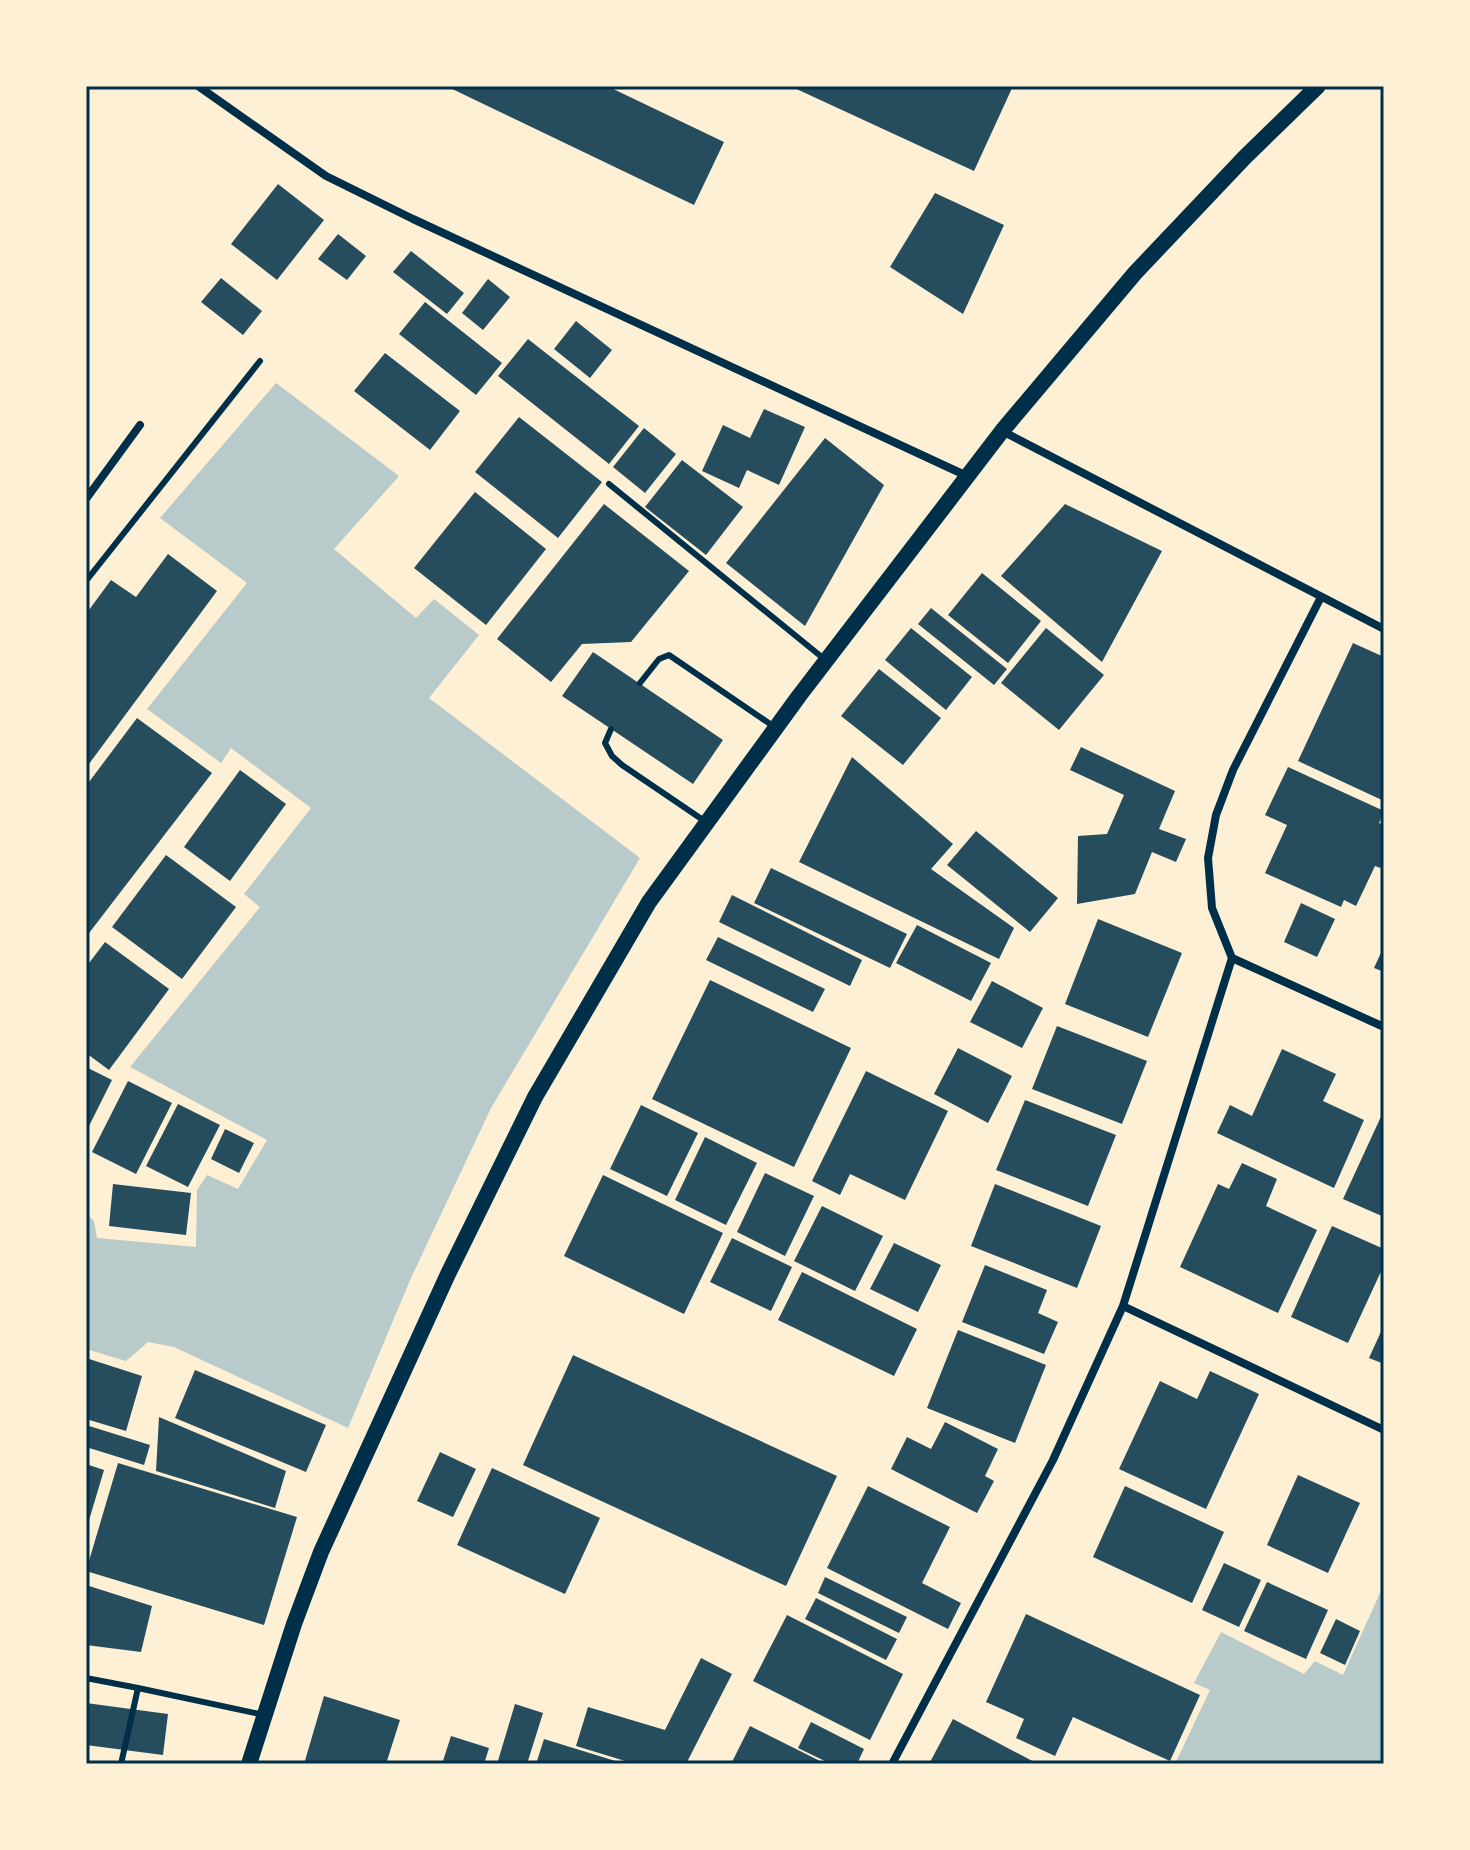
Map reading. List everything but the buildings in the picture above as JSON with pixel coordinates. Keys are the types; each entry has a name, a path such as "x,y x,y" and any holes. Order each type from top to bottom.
{"main road":[{"path":"249,1764 294,1624 321,1552 448,1274 529,1110 649,902 826,661 1002,431 1135,273 1245,157 1318,86"}],"street":[{"path":"198,86 326,176 967,477"},
{"path":"86,499 140,425"},
{"path":"1002,431 1384,629"},
{"path":"892,1764 1053,1460 1123,1306 1232,958 1212,908 1208,858 1216,815 1233,770 1321,597"},
{"path":"1232,958 1384,1027"},
{"path":"1123,1306 1384,1430"}],"lane":[{"path":"86,581 260,361"},
{"path":"609,484 826,661"},
{"path":"640,683 659,659 669,655 676,657 776,728"},
{"path":"611,729 605,743 612,756 707,823"},
{"path":"86,1678 264,1715"},
{"path":"121,1764 138,1688"}],"shaded area":[{"path":"276,383 399,476 334,549 416,618 434,599 479,635 429,698 640,858 491,1108 411,1278 348,1428 174,1347 148,1342 126,1361 86,1349 86,1213 94,1221 97,1238 196,1247 197,1190 207,1175 238,1189 267,1140 130,1067 260,907 244,894 311,808 231,748 221,763 147,709 247,583 160,518"},
{"path":"1384,1584 1384,1764 1175,1764 1210,1690 1194,1683 1221,1632 1304,1674 1315,1661 1343,1675"}]}
